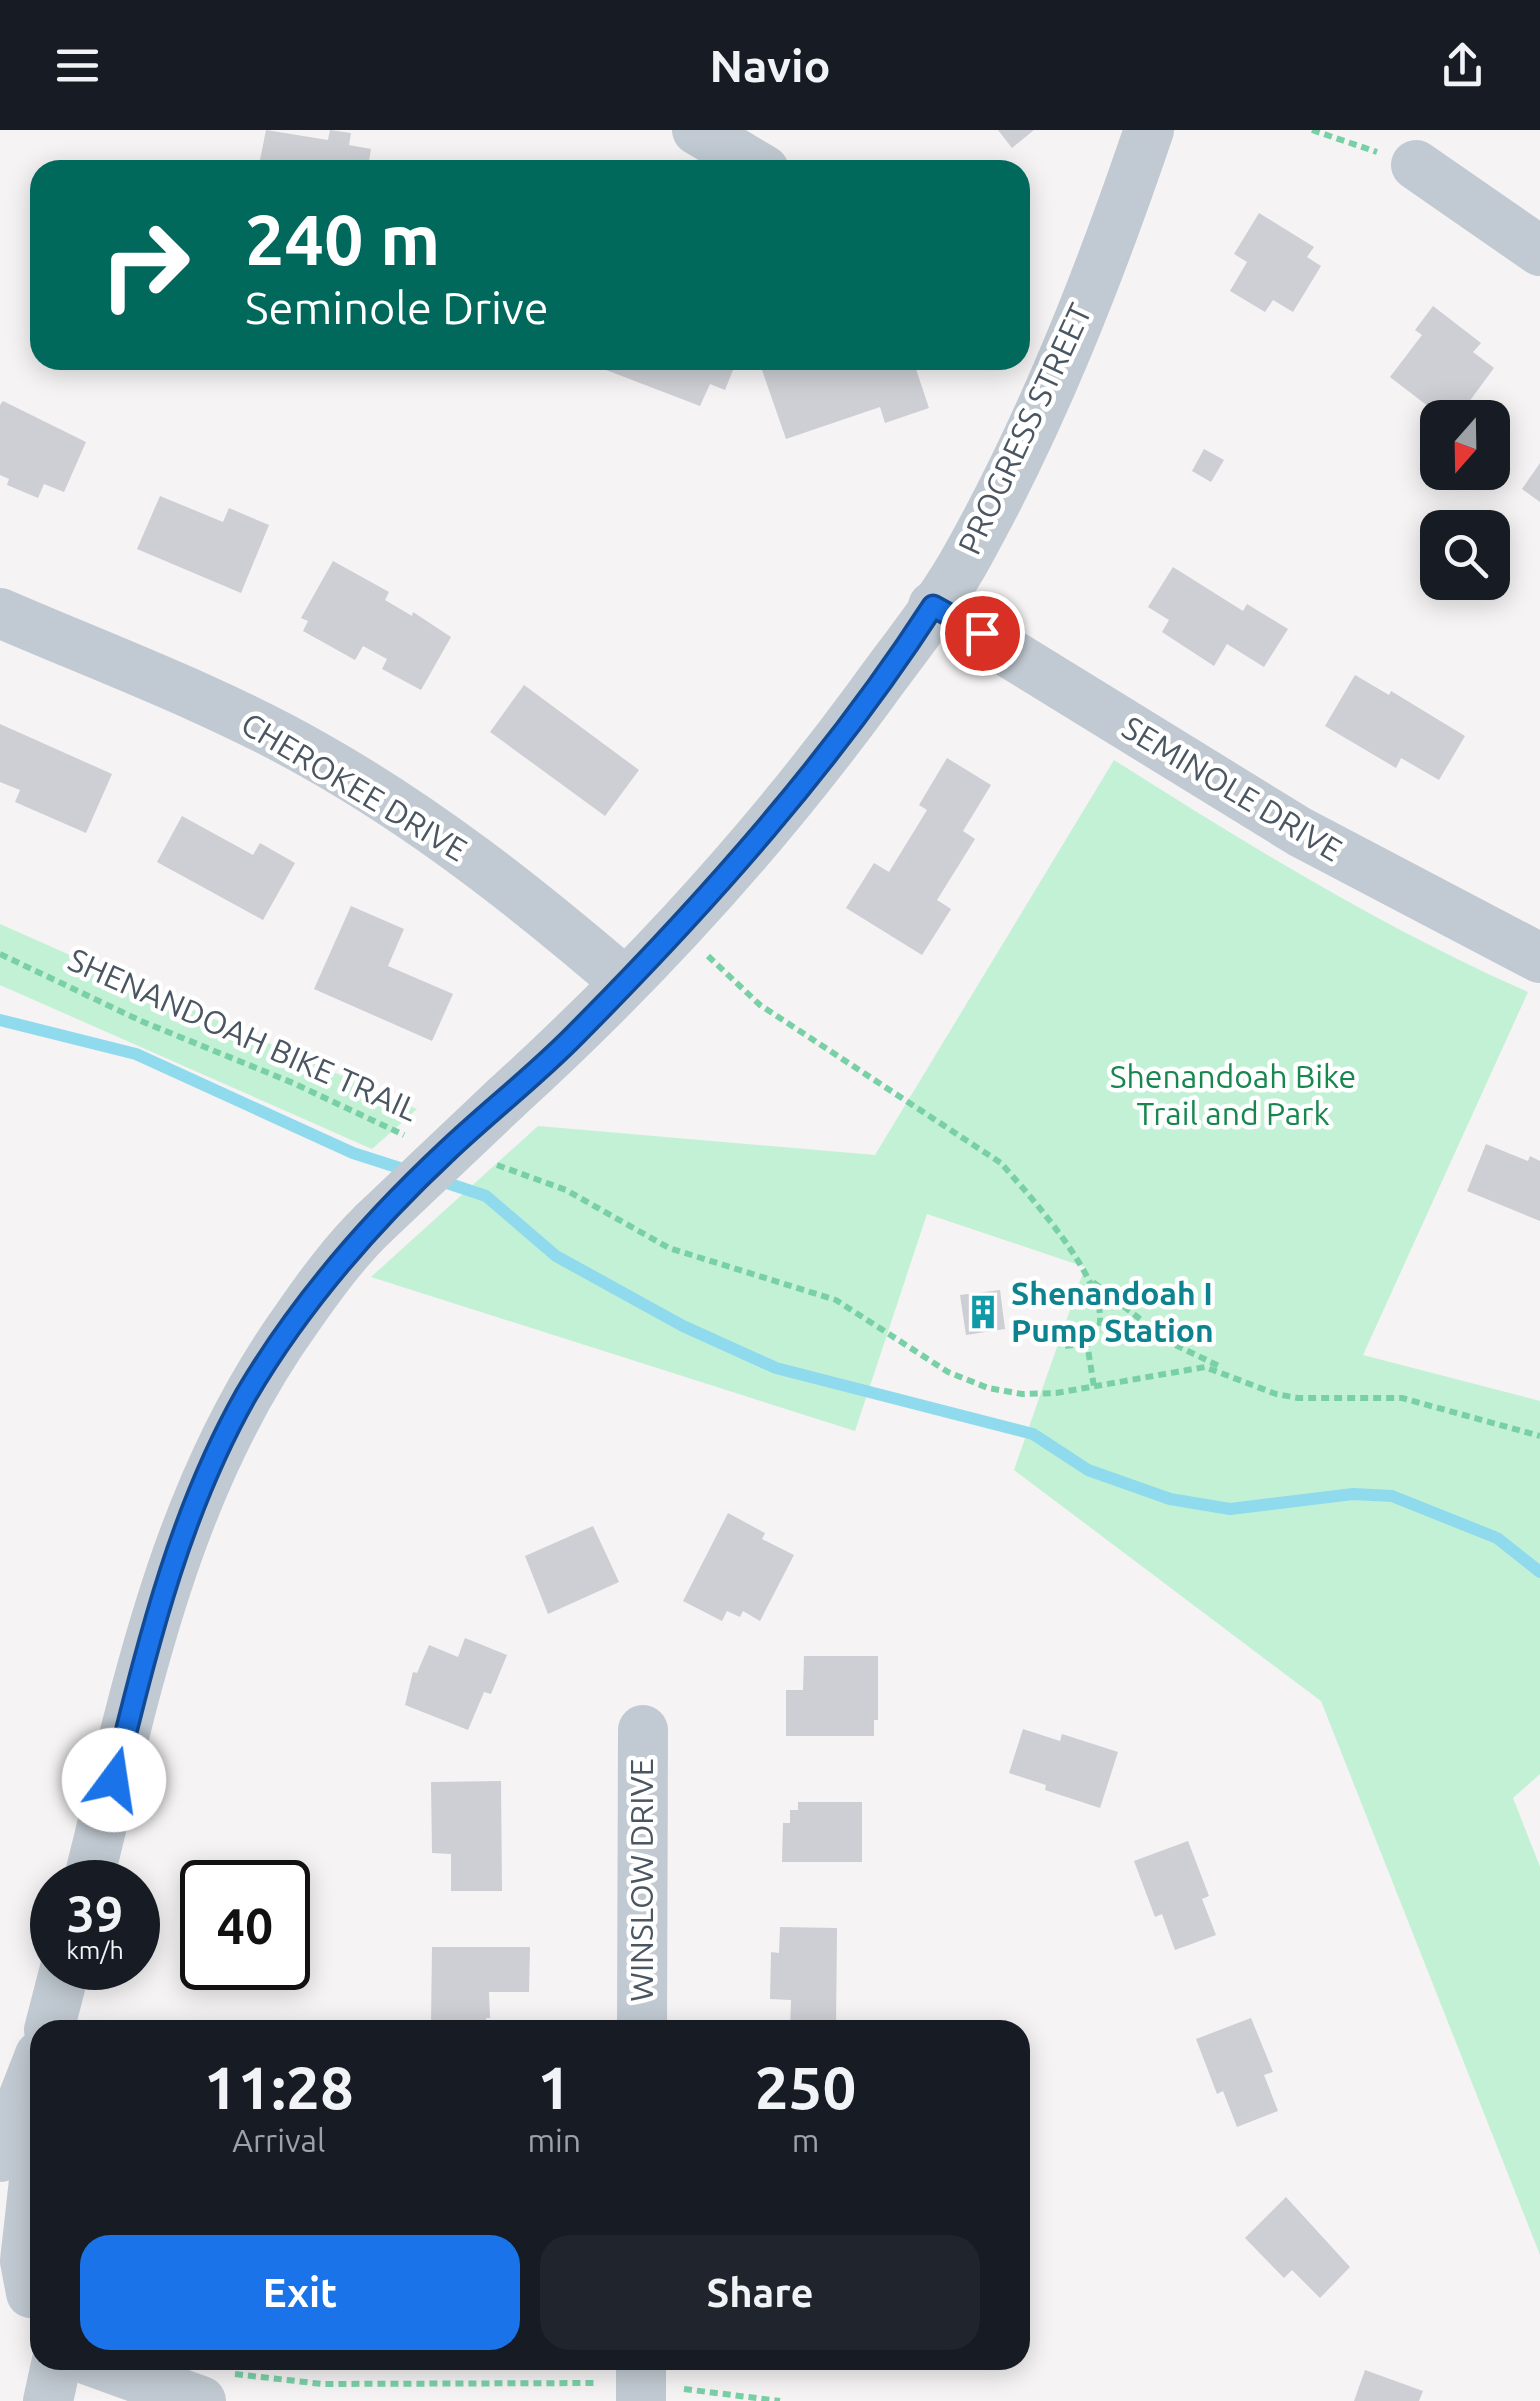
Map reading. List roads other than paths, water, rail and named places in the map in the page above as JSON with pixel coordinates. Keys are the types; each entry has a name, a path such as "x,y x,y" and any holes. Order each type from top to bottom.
{"street":[{"path":"697,130 747,160"},
{"name":"PROGRESS STREET","path":"94,1860 160,1600 215,1455 282,1338 341,1258 374,1223 574,1036 679,927 747,852 852,721 968,556 1048,392 1149,130"},
{"path":"1416,166 1540,251"},
{"name":"SEMINOLE DRIVE","path":"933,606 1300,832 1540,958"},
{"name":"CHEROKEE DRIVE","path":"0,613 202,700 309,752 470,854 625,982"},
{"name":"WINSLOW DRIVE","path":"642,1730 642,2020"},
{"path":"52,2020 60,1990"},
{"path":"0,2157 30,2080"},
{"path":"24,2291 30,2216"},
{"path":"48,2401 55,2370"},
{"path":"134,2370 217,2388"}],"waterway":[{"path":"0,1020 136,1054 353,1153 409,1171"},
{"path":"438,1180 486,1196 556,1256 683,1326 776,1368 1033,1434 1088,1470 1170,1499 1230,1509 1353,1494 1392,1496 1497,1538 1540,1572"}],"place":[{"name":"Shenandoah I Pump Station","path":"983,1312"}],"park label":[{"name":"Shenandoah Bike Trail and Park","path":"1233,1096"}]}
